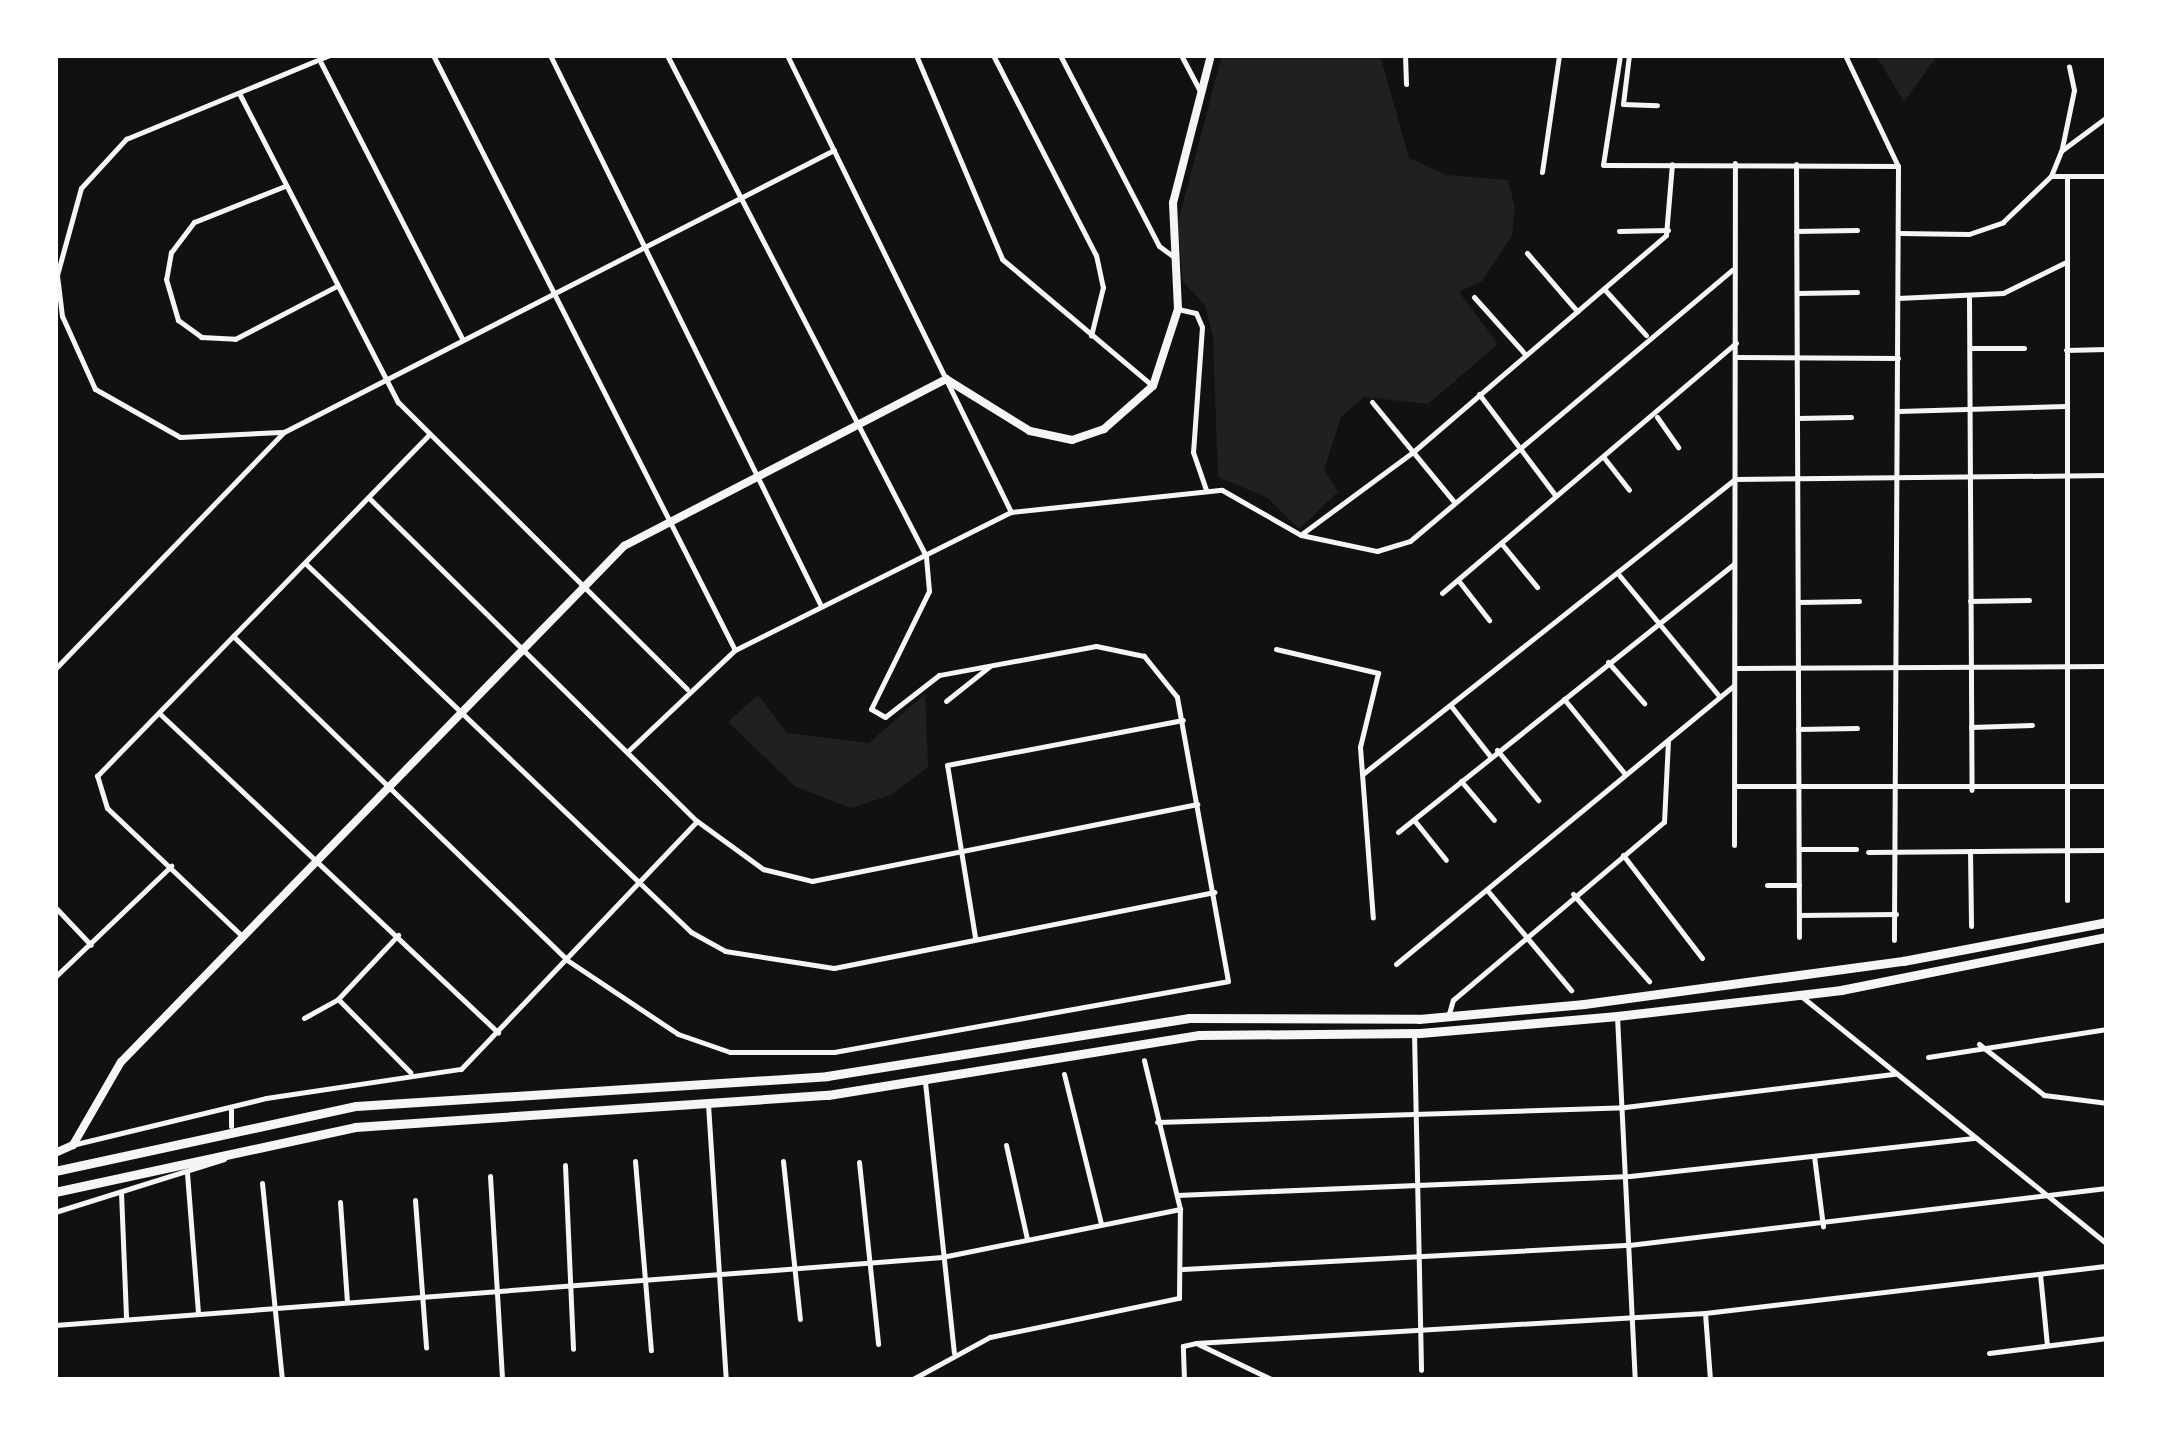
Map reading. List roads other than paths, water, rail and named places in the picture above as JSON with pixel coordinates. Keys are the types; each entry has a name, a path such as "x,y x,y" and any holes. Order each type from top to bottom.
{"highway":[{"path":"55,1172 228,1127 484,1098 827,1076 1189,1018 1448,1016 1800,977 2107,922"},
{"path":"448,1119 708,1104 925,1082 1199,1035 1414,1033 1618,1016 1799,994 2107,937"},
{"path":"55,1192 228,1148 484,1113 484,1098"}],"street":[{"path":"284,432 210,441 138,416 95,389 62,316 64,227 100,163 170,116 322,63 330,55"},
{"path":"433,55 735,650"},
{"path":"550,55 760,474 820,604"},
{"path":"234,636 387,790 567,960 678,1034 778,1056 1228,982 1183,720 1170,678 1120,646 939,674 885,716 871,709 929,592 926,556 667,55"},
{"path":"787,55 1011,512"},
{"path":"916,55 1002,259 1154,386"},
{"path":"993,55 1096,255 1102,286 1091,336"},
{"path":"1060,55 1159,246 1172,256"},
{"path":"1181,55 1202,95"},
{"path":"946,380 1030,430 1072,440 1104,429 1154,386 1178,309 1172,256 1173,203 1211,55"},
{"path":"1405,55 1406,84"},
{"path":"1542,172 1559,55"},
{"path":"1620,55 1603,166 1898,166"},
{"path":"1629,55 1624,104 1656,106"},
{"path":"1845,55 1898,166 1899,852 1894,940"},
{"path":"322,63 462,339"},
{"path":"1898,233 1978,233 2026,205 2051,176 2061,151 2074,90 2069,67"},
{"path":"239,93 382,376 429,436 687,690"},
{"path":"2061,151 2107,117"},
{"path":"55,669 284,432 382,376 834,150"},
{"path":"1301,535 1413,452 1524,353 1605,290 1667,232 1672,164"},
{"path":"1734,845 1735,164"},
{"path":"1796,164 1799,938"},
{"path":"2051,176 2107,176"},
{"path":"2067,176 2063,788 2067,900"},
{"path":"284,186 194,222 171,252 166,279 178,320 201,337 234,339 337,286"},
{"path":"1619,230 1667,232"},
{"path":"1796,231 1857,230"},
{"path":"1528,253 1577,311"},
{"path":"1898,298 1969,298 2012,291 2064,263"},
{"path":"627,752 687,690 735,650 820,604 1011,512 1206,490 1238,496 1301,535 1394,548 1454,502 1647,336 1732,270"},
{"path":"1605,290 1647,336"},
{"path":"1797,292 1857,292"},
{"path":"1474,298 1524,353"},
{"path":"1969,298 1972,790"},
{"path":"1178,309 1196,314 1202,327 1193,452 1206,490"},
{"path":"1442,594 1555,495 1658,417 1736,343"},
{"path":"1972,348 2024,348"},
{"path":"2066,350 2107,349"},
{"path":"1737,357 1898,358"},
{"path":"73,1145 107,1080 315,862 465,714 583,584 671,518 946,380"},
{"path":"1478,394 1555,495"},
{"path":"1372,402 1454,502"},
{"path":"1898,412 1972,413 2065,406"},
{"path":"1658,417 1678,446"},
{"path":"1797,418 1851,417"},
{"path":"243,937 96,795 97,776 429,436"},
{"path":"1605,458 1629,490"},
{"path":"1364,773 1735,479 2107,475"},
{"path":"368,498 697,822 736,856 785,875 812,882 1197,804"},
{"path":"1500,543 1537,587"},
{"path":"305,563 691,932 762,962 834,968 1214,892"},
{"path":"1398,832 1657,620 1734,564"},
{"path":"1618,574 1719,696"},
{"path":"1458,580 1489,620"},
{"path":"1970,602 2029,600"},
{"path":"1798,602 1860,601"},
{"path":"1276,649 1376,668 1365,701 1364,773 1373,918"},
{"path":"1608,662 1644,702"},
{"path":"946,701 990,666"},
{"path":"1736,668 2107,666"},
{"path":"1396,964 1734,685"},
{"path":"1564,700 1625,774"},
{"path":"1450,706 1490,756"},
{"path":"159,713 498,1032"},
{"path":"976,938 947,765 1183,720"},
{"path":"1971,727 2032,725"},
{"path":"1798,729 1857,728"},
{"path":"1448,1016 1453,1000 1664,822 1668,741"},
{"path":"1497,750 1538,800"},
{"path":"1461,781 1494,820"},
{"path":"1737,786 1972,790 2107,786"},
{"path":"1414,820 1446,860"},
{"path":"55,1153 73,1145 231,1108 411,1073 446,1076 498,1032 697,822"},
{"path":"1799,850 1856,849"},
{"path":"1868,852 2107,850"},
{"path":"1970,851 1971,926"},
{"path":"1623,855 1702,958"},
{"path":"55,977 171,866"},
{"path":"1767,885 1798,884"},
{"path":"1488,890 1570,990"},
{"path":"1574,894 1650,981"},
{"path":"55,907 91,945"},
{"path":"1799,915 1897,914"},
{"path":"304,1018 338,999 398,935"},
{"path":"1799,994 2107,1244"},
{"path":"338,999 411,1073"},
{"path":"1618,1016 1630,1176 1635,1380"},
{"path":"1928,1057 1979,1044 2107,1029"},
{"path":"1414,1033 1421,1370"},
{"path":"1979,1044 2044,1095 2107,1103"},
{"path":"911,1380 954,1352 1180,1298 1184,1269 1180,1209 1144,1060"},
{"path":"1064,1074 1101,1224"},
{"path":"1158,1122 1624,1107 1895,1074"},
{"path":"925,1082 954,1352"},
{"path":"708,1104 726,1380"},
{"path":"228,1127 231,1108"},
{"path":"1177,1195 1630,1176 1976,1138"},
{"path":"55,1212 186,1172 262,1142"},
{"path":"1006,1145 1027,1239"},
{"path":"1814,1156 1823,1226"},
{"path":"635,1161 651,1350"},
{"path":"783,1161 800,1319"},
{"path":"859,1162 878,1344"},
{"path":"565,1165 573,1349"},
{"path":"186,1172 198,1314"},
{"path":"490,1176 502,1380"},
{"path":"262,1183 282,1380"},
{"path":"1184,1269 1630,1246 1823,1226 2107,1188"},
{"path":"121,1192 126,1318"},
{"path":"415,1200 426,1348"},
{"path":"340,1202 347,1302"},
{"path":"55,1325 942,1257 1180,1209"},
{"path":"1184,1380 1183,1346 1196,1343 1705,1313 2107,1266"},
{"path":"2040,1274 2048,1346"},
{"path":"1705,1313 1710,1380"},
{"path":"1989,1354 2107,1338"},
{"path":"1196,1343 1273,1380"}]}
